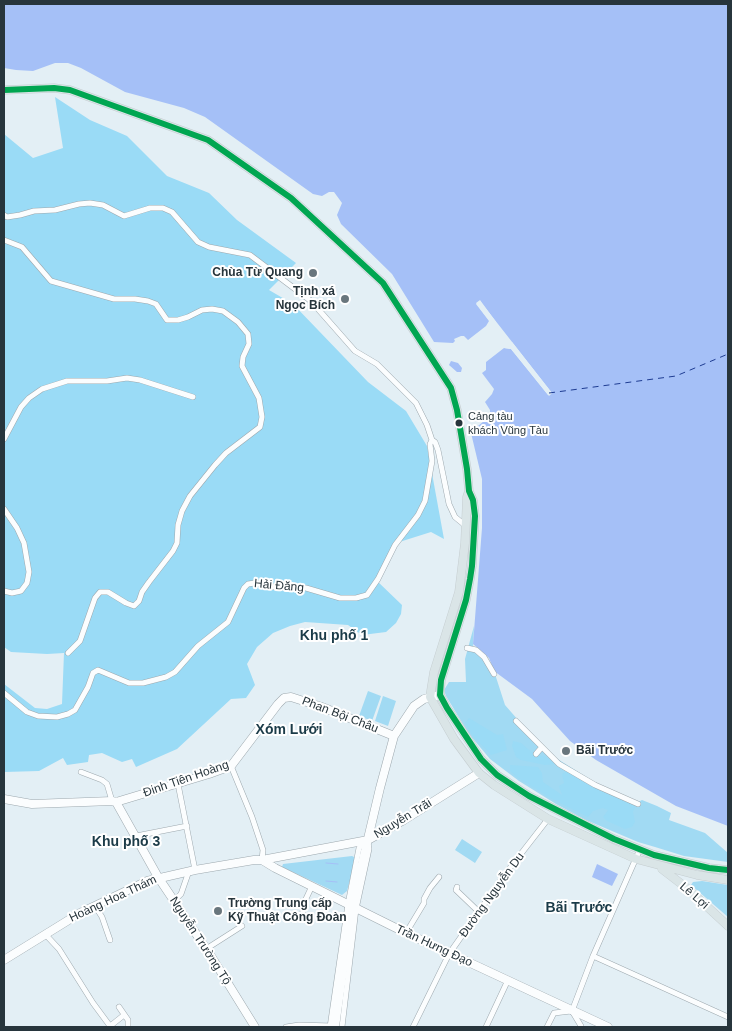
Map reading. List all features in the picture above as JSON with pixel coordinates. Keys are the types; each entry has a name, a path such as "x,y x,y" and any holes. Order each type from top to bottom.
{"main road":[{"path":"4,90 54,88 70,90 213,142 302,208 388,290 450,388 460,426 469,491 473,500 472,566 434,672 430,697 454,739 479,773 500,790 548,819 636,859 697,876 728,880"},
{"path":"469,491 467,498 463,592 441,680 440,695 472,747 497,775 546,806 640,850 709,868 728,870"},
{"path":"466,526 474,527"},
{"path":"334,1027 352,906 394,736 414,706 424,699 440,695"},
{"name":"Phan Bội Châu","path":"284,698 291,697 322,707 394,736"},
{"name":"Đinh Tiên Hoàng","path":"4,799 32,804 114,802 178,784 231,766 284,698"},
{"name":"Nguyễn Trãi","path":"262,860 368,840 479,773"},
{"name":"Nguyễn Trường Tộ","path":"114,802 136,836 158,878 255,1027"},
{"name":"Hoàng Hoa Thám","path":"4,960 80,913 147,880 192,870 262,860"},
{"name":"Trần Hưng Đạo","path":"262,860 449,954 608,1027"},
{"name":"Lê Lợi","path":"658,866 728,926"},
{"path":"688,890 688,882 697,876"}],"street":[{"path":"4,214 7,217 20,216 34,211 55,210 90,203 103,205 124,216 150,208 163,208 172,212 198,242 209,247 250,255 311,301 355,352 377,364 416,403 428,424 432,440 435,442 438,450 449,504 455,517 466,526"},
{"path":"4,240 22,247 51,281 114,299 148,301 156,304 167,320 178,320 202,310 223,311 238,322 248,334 249,344 243,357 242,366 259,398 262,417 260,427 226,453 190,496 182,511 178,525 177,542 173,551 142,592 139,602 134,606 108,592 100,592 94,598 80,641 68,653"},
{"path":"4,439 21,407 29,398 42,389 67,381 107,382 128,378 193,397"},
{"name":"Hải Đăng","path":"4,692 27,712 38,716 57,717 75,710 88,687 93,673 98,670 129,684 143,683 166,677 179,668 198,646 221,630 228,622 244,588 248,584 306,588 340,598 356,598 367,595 378,579 395,545 418,515 425,501 432,461 430,444 432,440"},
{"path":"4,508 24,543 28,572 27,583 21,591 12,593 4,591"},
{"path":"468,648 476,650 484,657 494,674"},
{"path":"516,721 559,764 595,785 638,804"},
{"path":"536,754 542,748"},
{"path":"231,766 263,850 262,860"},
{"path":"81,772 102,780 107,784 114,802"},
{"path":"174,901 181,894 192,870 187,826 178,784"},
{"name":"Đường Nguyễn Du","path":"413,1027 449,954 548,819"},
{"path":"136,836 187,826"},
{"path":"572,1011 593,956 640,850"},
{"path":"406,933 424,903 424,898 439,877"},
{"path":"302,917 304,903 312,886"},
{"path":"457,887 456,890 479,912"},
{"path":"94,906 102,918 110,940"},
{"path":"206,949 242,926"},
{"path":"45,934 59,949 109,1026 124,1015"},
{"path":"593,956 728,1017"},
{"path":"341,979 342,1027"},
{"path":"486,1027 508,980"},
{"path":"119,1007 128,1020 128,1027"},
{"path":"547,1027 554,1013 572,1011"},
{"path":"572,1011 581,1027"},
{"path":"286,1027 299,1025 334,1027"}],"shaded area":[{"path":"4,4 728,4 728,826 676,806 596,760 570,741 532,699 494,671 489,658 473,644 482,528 482,479 471,433 490,416 490,410 485,402 494,389 482,373 486,370 486,362 504,348 511,349 548,395 552,393 480,301 476,304 489,321 486,326 468,340 461,336 454,339 453,343 434,342 392,274 341,224 337,215 342,203 334,192 329,192 322,196 313,194 205,117 184,108 125,92 68,63 55,63 33,71 4,68"},
{"path":"55,97 90,120 127,136 167,176 209,193 237,220 296,263 269,290 293,304 368,382 406,411 427,446 444,539 431,532 393,544 376,580 402,605 401,614 396,623 386,632 362,635 348,625 305,622 273,633 257,647 247,664 255,685 246,698 231,699 177,749 136,767 132,759 122,762 102,753 89,755 88,762 67,765 63,758 39,771 4,772 4,684 35,708 47,709 62,704 64,653 11,652 4,647 4,134 33,158 63,148"},
{"path":"451,361 458,363 462,368 461,372 457,372 449,365"},
{"path":"474,626 473,649 494,671 505,705 525,728 556,758 599,785 638,802 642,800 657,806 671,813 669,820 705,833 728,853 728,862 684,856 638,842 586,820 519,781 490,759 469,734 444,690 449,682 466,682 465,659"},
{"path":"368,691 381,696 372,721 359,716"},
{"path":"383,696 396,701 388,726 375,721"},
{"path":"469,718 497,735 503,734 507,750 491,755 472,735 465,723"},
{"path":"513,741 521,743 535,755 545,756 555,764 545,765 521,760 516,757 512,746"},
{"path":"510,765 538,767 542,773 543,782 562,795 559,786 564,783 562,774 567,771 592,787 604,790 606,794 611,792 636,805 633,812 635,822 632,827 625,829 607,821 603,817 608,810 603,808 593,811 588,817 550,798 518,778 510,771"},
{"path":"462,839 482,852 475,863 455,850"},
{"path":"352,856 356,858 347,891 342,895 282,867 283,864"},
{"path":"597,864 618,874 612,886 592,877"},
{"path":"702,881 728,885 728,917 691,885 693,882"}],"pier":[{"path":"480,300 496,322 494,324 491,320 491,323 476,303"},
{"path":"512,342 552,393 549,396 511,349 504,348 507,346 512,347 510,344"}],"waterway":[{"path":"326,863 338,864"},
{"path":"326,881 337,882"}],"ferry route":[{"path":"549,393 676,376 728,354"}],"transit line":[{"path":"4,90 54,88 70,90 208,140 291,198 383,283 451,388 457,410 469,491 473,500 475,516 470,579 466,600 441,680 440,695 447,708 481,759 497,775 529,796 614,839 654,855 709,868 728,870"}],"place":[{"name":"Chùa Từ Quang","path":"313,273"},
{"name":"Tịnh xá Ngọc Bích","path":"345,299"},
{"name":"Cảng tàu khách Vũng Tàu","path":"459,423"},
{"name":"Bãi Trước","path":"566,751"},
{"name":"Trường Trung cấp Kỹ Thuật Công Đoàn","path":"218,911"}],"district":[{"name":"Khu phố 1","path":"334,636"},
{"name":"Xóm Lưới","path":"289,730"},
{"name":"Khu phố 3","path":"126,842"},
{"name":"Bãi Trước","path":"579,908"}]}
